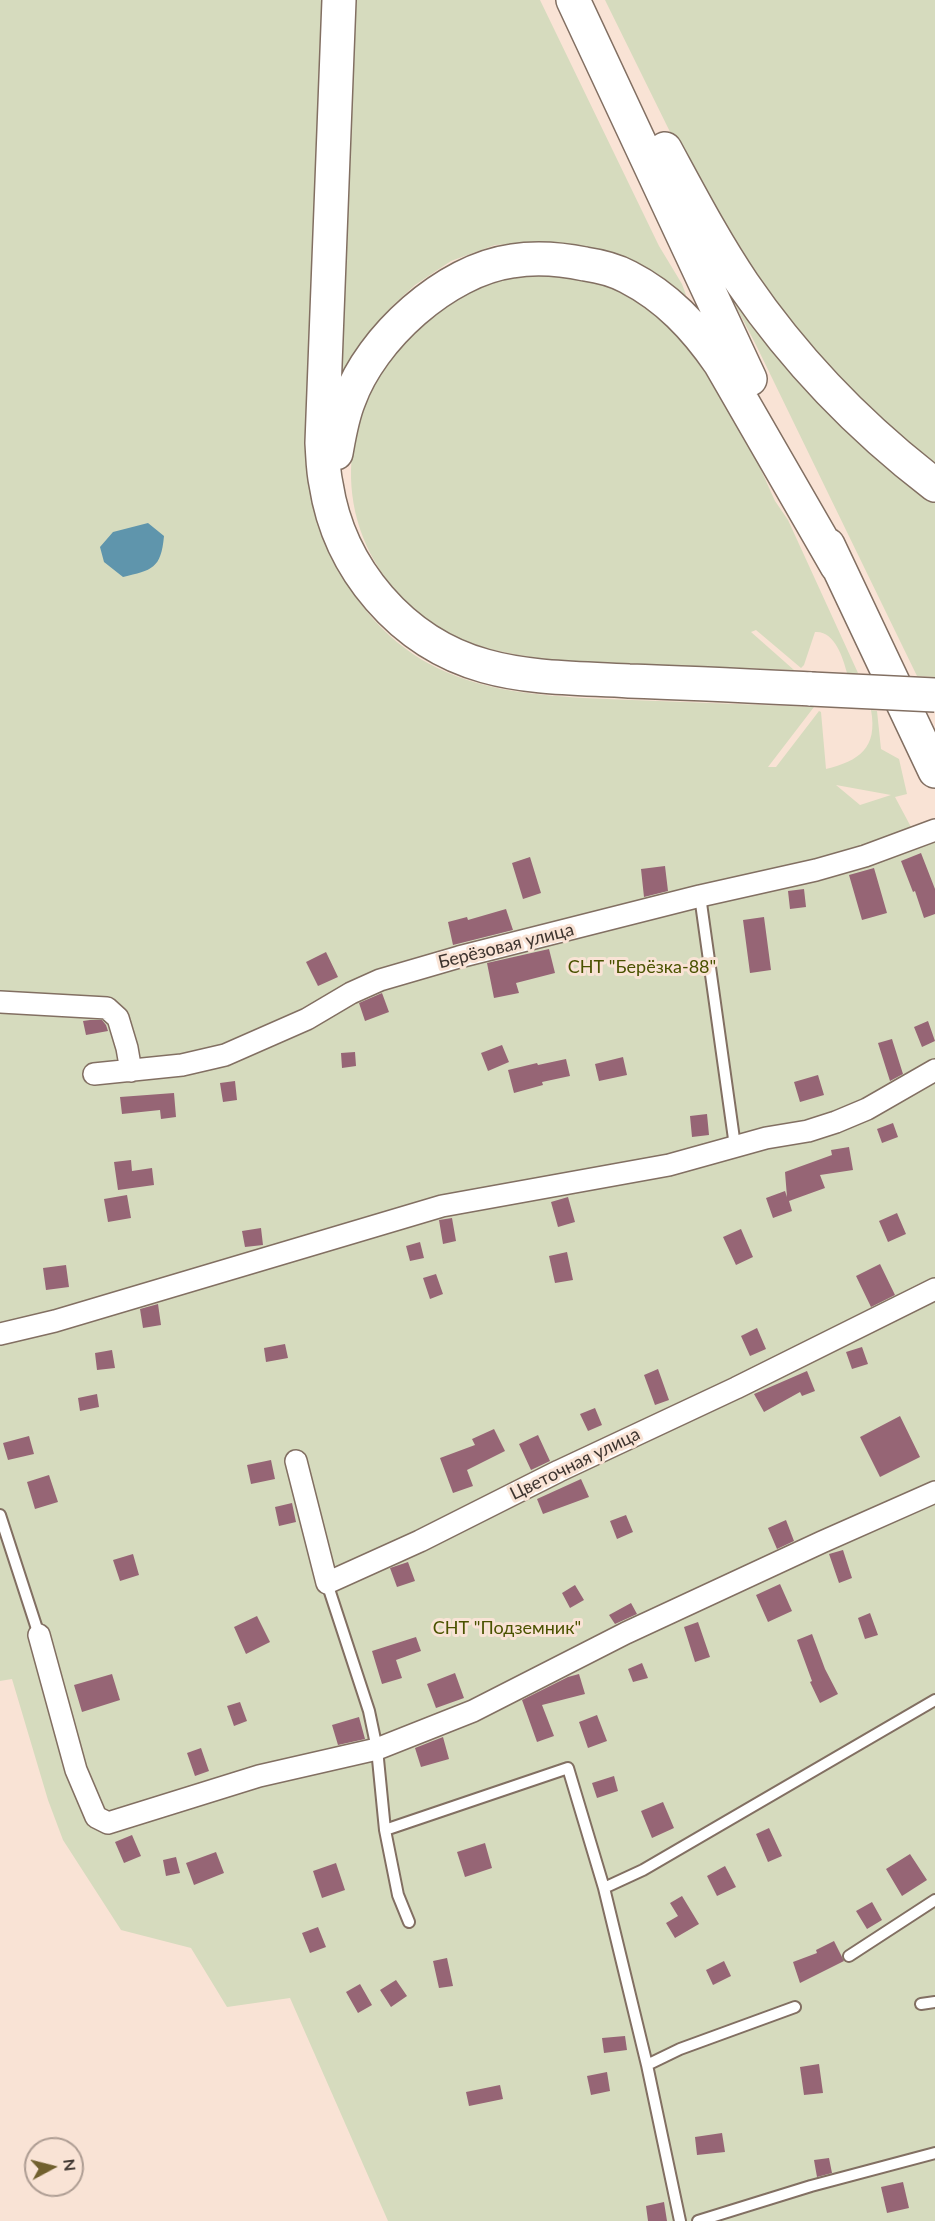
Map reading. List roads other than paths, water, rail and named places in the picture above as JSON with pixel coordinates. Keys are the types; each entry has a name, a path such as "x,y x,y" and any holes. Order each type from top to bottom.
{"main road":[{"path":"339,0 322,443 326,484 340,535 356,567 376,596 414,632 459,657 486,666 550,677 935,695"},
{"path":"573,0 935,771"},
{"path":"584,0 710,231 743,284 775,327 844,405 909,466 935,485"},
{"path":"356,567 340,513 336,486 336,455 349,399 363,373 378,349 399,323 423,303 463,278 484,269 510,261 537,259 566,260 598,266 626,276 677,310 701,335 720,363 837,566"}],"street":[{"name":"Берёзовая улица","path":"94,1074 182,1065 225,1055 307,1019 351,993 380,980 459,957 700,896 816,870 866,856 931,831"},
{"path":"0,1002 107,1008 118,1018 131,1071"},
{"path":"0,1334 55,1321 442,1206 669,1165 735,1146 808,1131 836,1122 894,1096 935,1070"},
{"name":"Цветочная улица","path":"327,1583 420,1541 935,1289"},
{"path":"296,1461 327,1583"},
{"path":"39,1635 76,1770 96,1817 108,1823 259,1776 377,1749 473,1711 626,1633 935,1492"}],"lane":[{"path":"700,896 735,1146"},
{"path":"0,1515 39,1635"},
{"path":"327,1583 369,1711 377,1749 385,1830 398,1894 409,1922"},
{"path":"604,1888 643,1870 935,1700"},
{"path":"385,1830 568,1768 604,1888 680,2221"},
{"path":"849,1956 935,1900"},
{"path":"921,2004 935,2002"},
{"path":"646,2066 680,2049 795,2007"},
{"path":"698,2221 811,2186 935,2153"}],"water":[{"path":"148,523 164,536 163,547 157,562 148,570 123,577 104,562 100,547 113,532"}],"park label":[{"name":"СНТ \"Берёзка-88\"","path":"642,967"},
{"name":"СНТ \"Подземник\"","path":"507,1628"}]}
